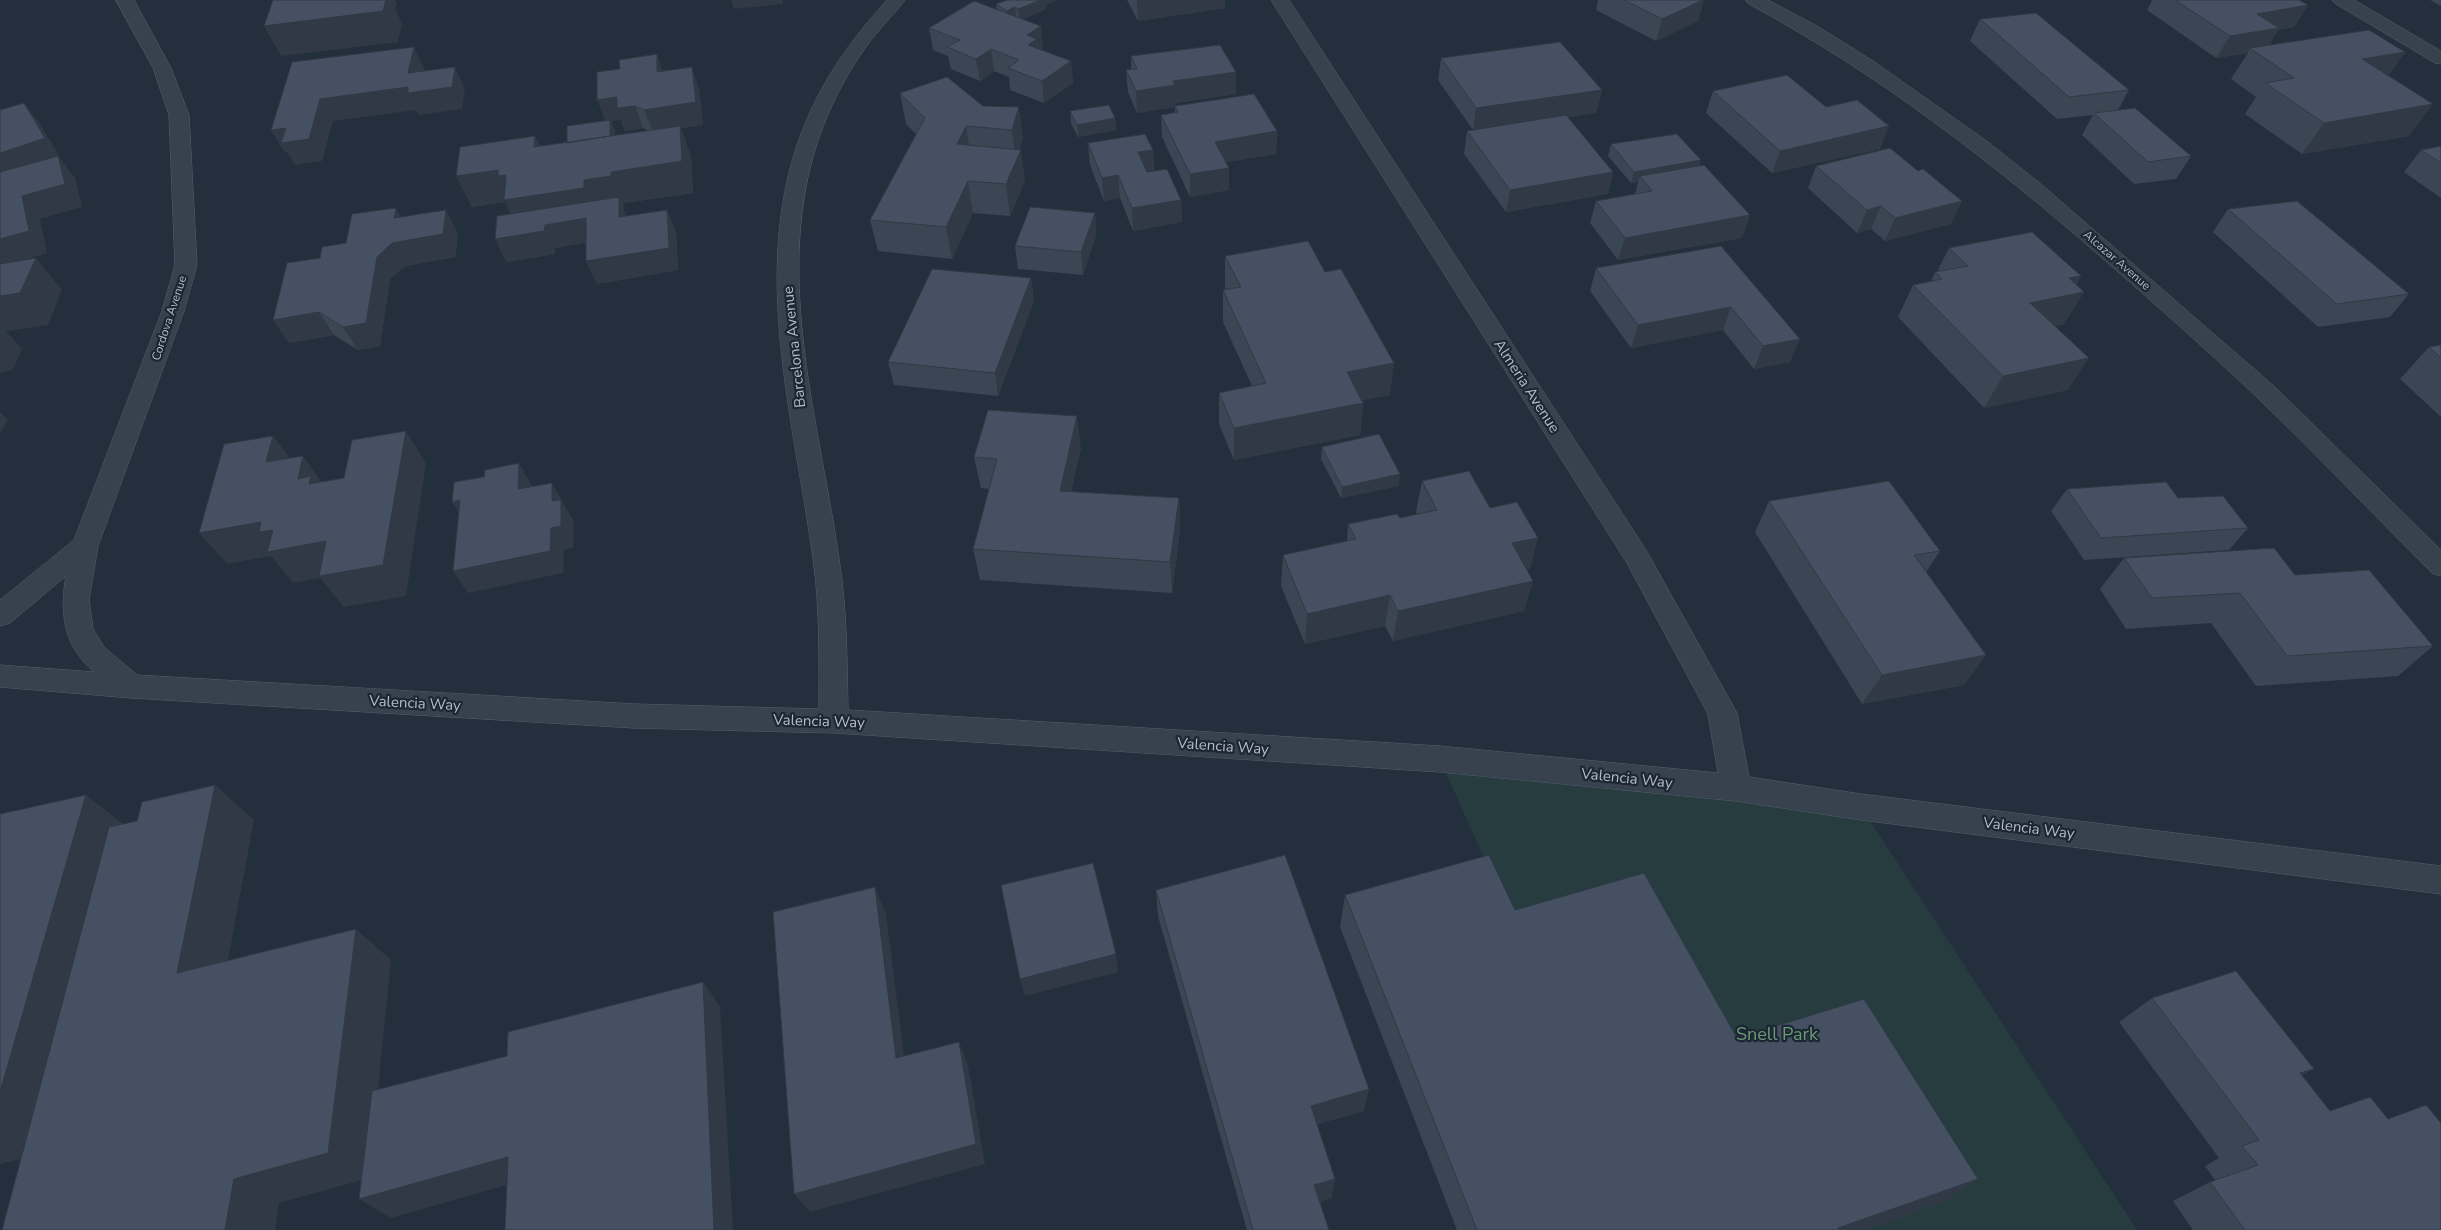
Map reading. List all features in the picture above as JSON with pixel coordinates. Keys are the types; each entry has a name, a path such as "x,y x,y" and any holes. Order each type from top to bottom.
{"street":[{"name":"Cordova Avenue","path":"126,0 162,68 179,115 186,265 173,311 85,546 75,600 79,630 94,655 132,686"},
{"name":"Barcelona Avenue","path":"834,721 833,637 826,560 797,390 787,294 787,250 799,163 824,98 851,53 896,0"},
{"name":"Almeria Avenue","path":"1280,0 1637,557 1722,713 1736,788"},
{"name":"Alcazar Avenue","path":"1755,0 1811,30 1867,65 1981,146 2035,189 2183,316 2267,392 2441,566"},
{"path":"2342,0 2441,59"},
{"path":"0,615 85,546"},
{"name":"Valencia Way","path":"0,676 132,686 634,716 834,721 1440,760 1736,788 1862,807 2441,880"}],"green space":[{"name":"Snell Park","path":"1440,760 1861,807 2137,1230 1652,1230"}],"building":[{"path":"273,0 386,0 383,11 264,26"},
{"path":"1008,0 1041,0 1007,11 996,4"},
{"path":"1624,0 1703,0 1662,19"},
{"path":"2175,0 2299,0 2308,5 2257,14 2279,28 2230,36"},
{"path":"974,1 1041,26 1027,35 1037,39 1028,45 1071,61 1042,81 1008,68 1019,60 991,49 976,59 947,47 960,40 929,28"},
{"path":"2036,13 2129,90 2069,97 1980,19"},
{"path":"2369,30 2405,52 2362,59 2433,104 2324,123 2265,83 2294,78 2250,48"},
{"path":"1560,42 1602,90 1476,108 1441,58"},
{"path":"1220,45 1236,72 1173,81 1175,85 1136,91 1126,70 1137,69 1131,56"},
{"path":"414,47 408,73 455,67 452,87 408,93 408,87 320,99 309,139 281,143 286,128 271,130 292,62"},
{"path":"657,54 657,72 692,67 696,102 644,110 635,106 617,108 617,97 597,100 597,72 620,69 619,60"},
{"path":"1787,75 1826,107 1857,100 1889,126 1780,151 1713,91"},
{"path":"947,77 983,106 1019,107 1012,130 966,126 957,144 1021,150 1006,184 968,181 946,227 870,220 925,118 900,93"},
{"path":"1254,94 1277,131 1215,142 1229,168 1190,174 1161,115 1178,112 1175,106"},
{"path":"24,103 45,138 0,153 0,110"},
{"path":"1109,105 1115,118 1077,125 1070,111"},
{"path":"2135,108 2191,156 2148,162 2094,113"},
{"path":"1566,115 1613,172 1510,190 1467,131"},
{"path":"610,120 610,136 567,143 567,126"},
{"path":"680,126 682,161 611,172 611,176 584,180 584,188 504,200 506,175 498,176 498,170 456,176 460,147 535,136 534,147"},
{"path":"1145,134 1153,150 1138,152 1147,172 1167,169 1181,200 1132,208 1118,175 1102,178 1088,143"},
{"path":"1677,134 1701,160 1634,172 1611,144"},
{"path":"2441,146 2441,163 2421,150"},
{"path":"1890,148 1918,171 1923,169 1962,201 1895,218 1881,206 1867,210 1816,166"},
{"path":"58,156 65,184 22,196 29,231 0,239 0,172"},
{"path":"1704,165 1750,215 1625,238 1596,201 1652,191 1640,176"},
{"path":"619,197 619,217 667,210 669,248 586,261 586,218 545,225 544,231 495,239 497,216"},
{"path":"2297,201 2409,294 2337,304 2228,209"},
{"path":"1030,207 1095,213 1081,252 1015,246"},
{"path":"396,208 394,218 446,210 443,234 392,243 377,257 366,323 343,327 319,312 273,320 287,263 320,258 322,247 346,243 352,214"},
{"path":"2032,232 2081,276 2069,278 2084,292 2030,303 2089,358 2003,376 1913,285 1942,279 1935,272 1968,266 1949,248"},
{"path":"1308,241 1325,272 1341,269 1394,363 1347,372 1363,403 1234,428 1219,393 1266,383 1223,290 1241,287 1225,256"},
{"path":"1721,246 1800,339 1763,346 1731,307 1638,325 1596,268"},
{"path":"36,258 20,293 0,296 0,264"},
{"path":"932,269 1031,278 995,373 888,362"},
{"path":"2441,345 2441,358 2429,347"},
{"path":"988,410 1077,416 1060,491 1179,498 1170,562 973,549 997,459 974,457"},
{"path":"406,431 383,565 319,576 326,541 267,552 273,530 259,532 261,522 199,533 224,444 273,436 266,462 303,456 298,479 311,476 309,484 344,478 352,440"},
{"path":"1379,434 1400,474 1342,487 1322,447"},
{"path":"519,463 518,489 552,483 552,501 561,500 561,526 551,528 550,551 453,571 460,500 452,502 454,482 484,477 485,470"},
{"path":"1469,471 1490,508 1517,502 1538,538 1512,543 1533,581 1398,611 1390,595 1307,614 1283,555 1356,539 1348,524 1397,514 1400,518 1437,510 1422,481"},
{"path":"1889,481 1940,551 1914,555 1986,655 1882,675 1769,501"},
{"path":"2166,482 2178,498 2223,496 2248,528 2101,538 2067,489"},
{"path":"2274,548 2295,575 2369,570 2433,646 2287,656 2240,593 2152,598 2124,558"},
{"path":"215,785 177,973 356,929 328,1153 234,1179 225,1230 2,1230 109,827 137,821 142,802"},
{"path":"86,795 0,1092 0,814"},
{"path":"1285,855 1369,1089 1311,1106 1335,1179 1314,1185 1329,1230 1253,1230 1156,890"},
{"path":"1489,855 1515,910 1644,873 1737,1038 1864,999 1978,1179 1838,1228 1839,1230 1477,1230 1345,895"},
{"path":"1093,863 1116,954 1020,979 1001,885"},
{"path":"875,887 896,1058 959,1042 976,1144 794,1194 773,912"},
{"path":"2236,971 2314,1069 2300,1073 2330,1111 2370,1097 2388,1119 2426,1105 2441,1123 2441,1230 2245,1230 2210,1182 2258,1165 2242,1146 2259,1140 2152,998"},
{"path":"703,982 714,1230 505,1230 508,1157 359,1199 372,1091 507,1056 508,1032"}]}
